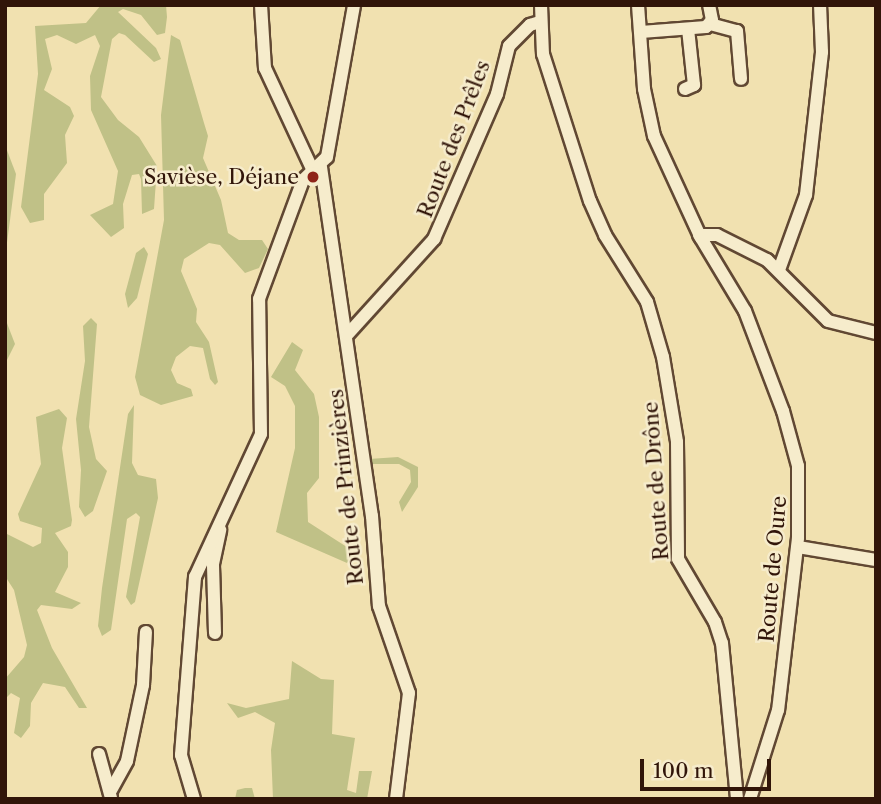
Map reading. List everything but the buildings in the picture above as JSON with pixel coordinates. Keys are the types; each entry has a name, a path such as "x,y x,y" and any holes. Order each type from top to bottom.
{"street":[{"path":"261,5 265,68 317,168"},
{"path":"194,799 181,755 192,592 202,552 263,426 257,331 260,294 302,184 328,154 354,5"},
{"name":"Route de Drône","path":"541,5 543,54 590,201 605,235 647,302 663,357 677,442 678,559 715,622 723,643 737,799"},
{"name":"Route de Oure","path":"638,5 644,89 653,130 699,235 745,311 783,411 798,466 798,547 778,710 750,799"},
{"path":"709,5 710,24"},
{"path":"779,270 806,195 822,52 820,5"},
{"name":"Route des Prêles","path":"347,335 434,239 497,94 509,46 530,25 541,22"},
{"path":"641,32 688,29 710,24 737,31 741,79"},
{"path":"685,89 694,85 688,29"},
{"name":"Route de Prinzières","path":"317,168 347,335 373,524 379,606 409,693 396,799"},
{"path":"699,235 709,232 729,240 779,270 828,321 876,333"},
{"path":"215,634 213,564 220,519"},
{"path":"798,547 876,560"},
{"path":"111,795 123,776 129,755 143,685 146,632"},
{"path":"99,754 111,795"}],"green space":[{"path":"101,5 166,5 167,17 165,33 157,35 141,15 123,9 118,12 156,48 161,59 154,62 125,35 119,33 112,39 101,97 118,120 139,137 157,166 154,209 142,214 141,179 139,174 132,175 123,204 124,228 111,237 90,215 113,204 118,171 91,110 90,76 100,46 95,35 76,44 57,35 45,39 52,69 44,90 70,107 74,116 65,135 67,163 44,194 44,220 30,223 21,207 38,74 35,26 86,23"},
{"path":"171,35 180,40 208,136 203,158 221,200 228,233 239,240 262,240 268,249 259,268 245,273 220,245 209,243 184,259 181,271 197,309 196,322 209,342 218,382 215,385 210,379 203,348 190,346 176,357 171,370 177,383 191,389 193,396 161,405 140,395 135,377 164,220 161,115"},
{"path":"5,145 16,174 5,258"},
{"path":"144,247 148,254 137,298 128,308 125,294 136,253"},
{"path":"5,318 15,344 5,364"},
{"path":"91,318 97,324 89,427 96,459 107,471 93,511 85,517 79,507 81,470 76,419 85,361 83,326"},
{"path":"292,342 303,350 295,370 314,394 319,417 319,478 307,493 308,522 353,551 355,555 347,563 276,532 295,448 295,406 285,386 271,377"},
{"path":"134,405 132,463 138,475 156,479 158,498 135,602 131,605 126,597 140,517 136,513 127,519 111,630 102,636 98,626 102,588 128,414"},
{"path":"59,409 67,418 62,448 72,520 71,526 55,533 68,552 68,567 55,592 81,603 72,609 41,605 37,610 52,648 87,708 79,708 65,687 43,683 31,703 30,726 21,738 14,733 20,698 11,693 5,699 5,679 24,657 27,645 14,590 5,576 5,533 33,547 41,543 42,528 20,521 18,514 41,464 36,417"},
{"path":"398,457 418,467 418,487 402,512 399,502 411,482 410,470 399,464 368,464 369,459"},
{"path":"292,661 321,679 334,680 332,734 355,738 347,790 356,793 359,771 372,771 367,799 273,799 271,750 275,723 255,712 238,718 227,703 246,708 289,699"},
{"path":"252,788 255,799 235,799 237,790"}],"place":[{"name":"Savièse, Déjane","path":"313,177"}]}
